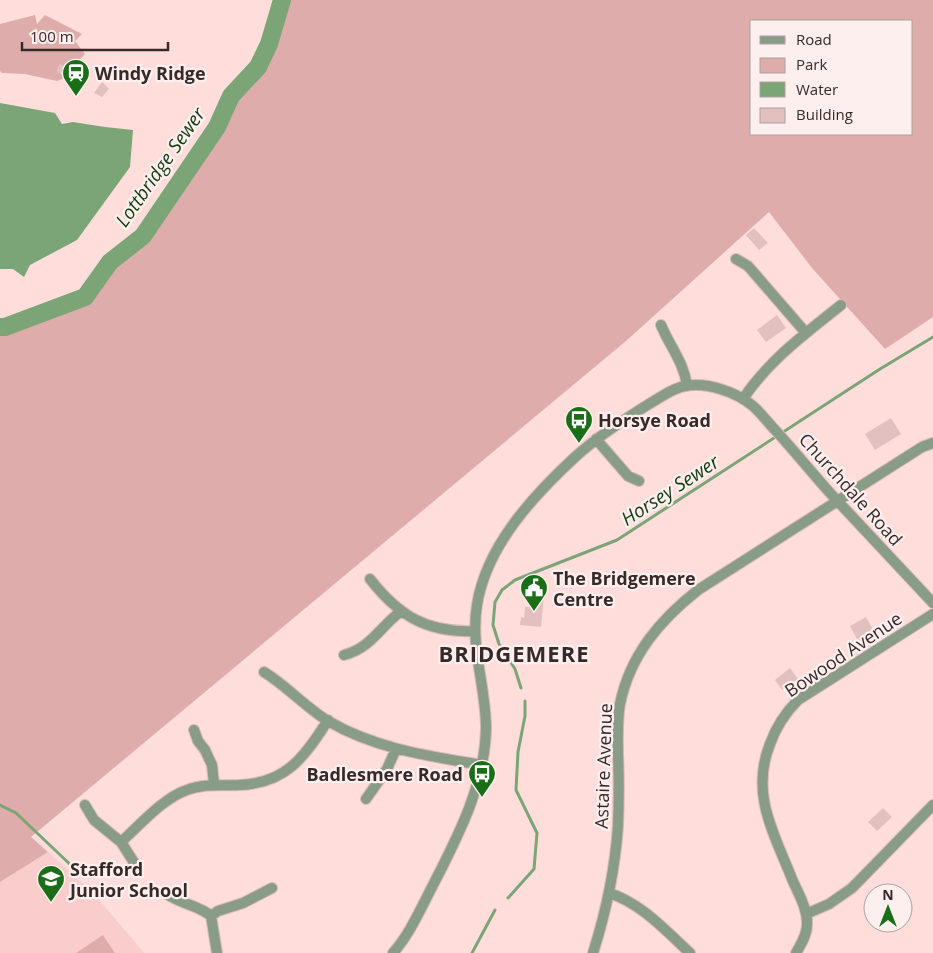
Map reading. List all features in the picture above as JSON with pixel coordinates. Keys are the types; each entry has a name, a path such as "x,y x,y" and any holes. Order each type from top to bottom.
{"street":[{"path":"736,259 748,266 806,333"},
{"path":"743,399 773,360 841,305"},
{"path":"393,953 412,926 466,819 482,765 486,727 485,706 475,631 476,606 487,570 501,543 520,517 560,471 613,426 669,392 687,386 682,364 667,341 661,325"},
{"name":"Churchdale Road","path":"687,386 724,391 743,399 754,407 933,603"},
{"path":"596,439 628,476 639,481"},
{"name":"Astaire Avenue","path":"593,953 609,893 618,825 618,728 620,705 625,684 644,646 659,624 698,590 837,500 922,447 933,443"},
{"path":"370,579 400,612 418,621 442,630 475,631"},
{"path":"344,655 357,652 382,631 392,618 400,612"},
{"name":"Bowood Avenue","path":"796,953 807,932 806,914 768,818 761,786 765,756 771,740 782,717 798,700 933,614"},
{"path":"264,672 328,720 359,736 396,749 482,765"},
{"path":"121,842 178,793 201,785 242,785 275,778 298,762 328,720"},
{"path":"194,730 212,765 214,784"},
{"path":"366,800 387,769 396,749"},
{"path":"85,805 94,820 121,842 135,864"},
{"path":"806,914 829,904 852,888 933,805"},
{"path":"211,916 218,910 243,903 272,888"},
{"path":"164,892 171,898 211,916 218,953"},
{"path":"609,893 625,899 645,913 690,953"}],"shaded area":[{"name":"Stafford Junior School","path":"48,852 94,894 144,953 0,953 0,882"}],"green space":[{"path":"282,0 933,0 933,317 885,349 812,268 769,212 626,341 31,837 48,852 0,882 0,329 85,297 110,262 143,236 217,127 231,96 258,67 269,44"},
{"path":"35,15 37,24 45,15 82,34 75,41 85,54 65,78 57,81 25,74 2,73 0,71 0,24"},
{"path":"103,935 115,953 76,953"}],"water":[{"path":"0,103 55,113 62,124 73,122 133,130 130,167 77,240 30,265 24,277 13,269 0,269"}],"building":[{"path":"60,64 80,76 75,84 56,71"},
{"path":"102,82 109,89 102,97 94,93"},
{"path":"754,228 768,243 759,250 746,235"},
{"path":"777,315 786,328 766,342 757,330"},
{"path":"891,418 901,434 875,450 865,434"},
{"name":"The Bridgemere Centre","path":"530,593 544,595 541,627 520,625 521,617 524,618 525,607 529,607"},
{"path":"866,617 877,637 861,646 850,626"},
{"path":"790,668 798,679 782,690 775,680"},
{"path":"883,808 892,817 877,831 868,822"}],"waterway":[{"name":"Lottbridge Sewer","path":"0,327 5,327 85,297 110,262 143,236 217,127 231,96 258,67 269,44 282,0"},
{"name":"Horsey Sewer","path":"521,688 515,669 499,644 493,625 495,602 502,590 515,580 617,540 880,369 933,337"},
{"name":"Horsey Sewer","path":"508,898 534,869 537,833 516,790 518,752 525,716 525,701"},
{"path":"0,805 16,813 75,869"},
{"name":"Horsey Sewer","path":"472,953 495,910"}],"place":[{"name":"Windy Ridge","path":"76,97"},
{"name":"Horsye Road","path":"579,444"},
{"name":"The Bridgemere Centre","path":"534,612"},
{"name":"Badlesmere Road","path":"482,798"},
{"name":"Stafford Junior School","path":"51,903"}],"district":[{"name":"BRIDGEMERE","path":"514,653"}]}
